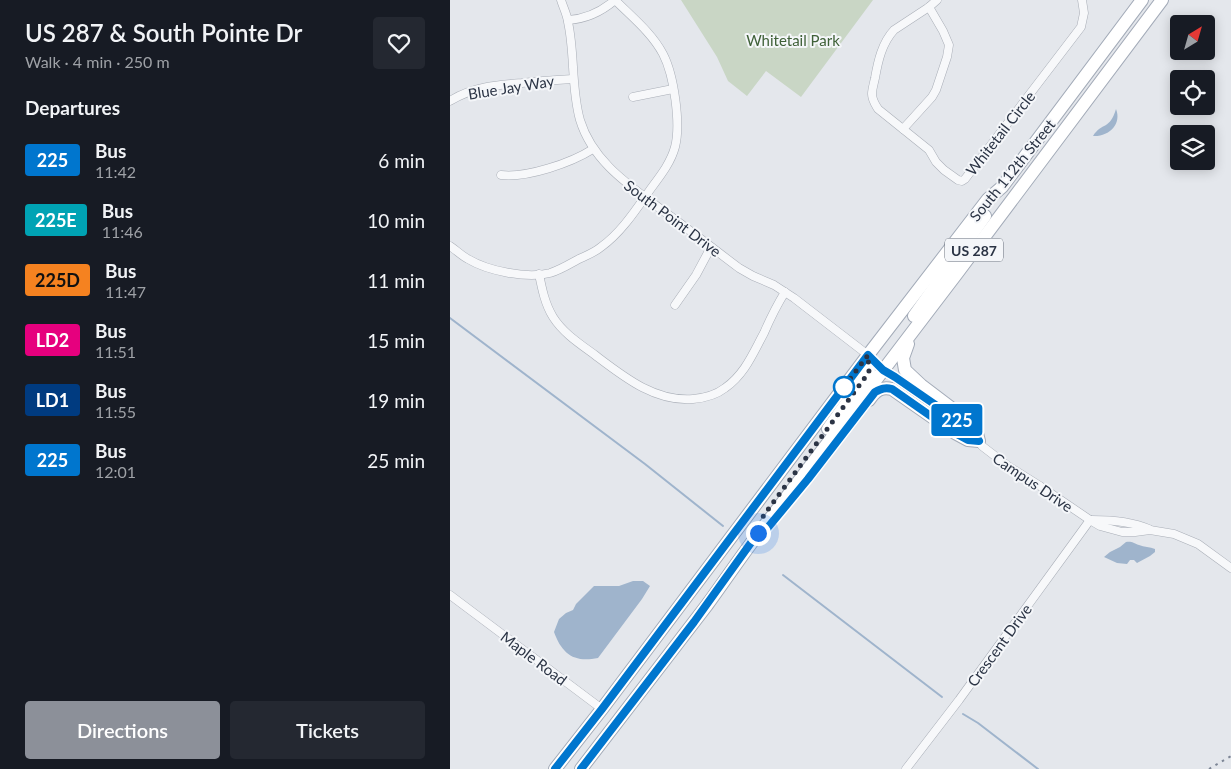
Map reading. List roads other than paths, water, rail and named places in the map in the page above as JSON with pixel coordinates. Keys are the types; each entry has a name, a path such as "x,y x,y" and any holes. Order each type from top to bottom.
{"main road":[{"name":"South 112th Street","path":"555,769 868,355 988,199 1002,187 1142,0"},
{"name":"South 112th Street","path":"581,769 1162,0"},
{"path":"883,370 882,360 888,350 973,234 1002,187"},
{"path":"868,355 869,372 764,515 758,526 758,533 765,531 875,392 881,389 887,387 892,389 955,433 968,440 979,441 975,426 921,385 905,370 904,355 913,331"},
{"name":"Maple Road","path":"602,709 618,721"}],"street":[{"name":"South Point Drive","path":"561,0 568,20 572,48 573,78 580,119 593,149 610,169 739,268 774,284 794,298 868,355 883,370"},
{"path":"450,246 468,259 501,272 539,274 564,268 600,248 624,225 671,158 675,147 678,121 670,71 663,54 653,38 615,0 604,9 589,16 568,20"},
{"name":"Whitetail Circle","path":"937,0 891,33 881,54 872,93 878,109 929,150 936,162 944,170 962,181 1081,27 1084,13 1082,0"},
{"path":"903,129 932,97 947,57 948,44 929,7"},
{"name":"Blue Jay Way","path":"450,101 459,95 473,90 505,84 573,78"},
{"path":"633,97 673,89"},
{"path":"500,175 509,176 559,165 593,149"},
{"path":"675,305 696,275 711,247"},
{"path":"539,274 545,300 553,316 560,327 575,340 639,386 670,398 685,400 714,394 725,389 738,377 748,364 785,292"},
{"name":"Campus Drive","path":"883,370 953,417 973,433 982,446 1008,466 1090,520"},
{"path":"1090,520 1105,520 1139,525 1150,530 1186,538 1198,544 1231,568"},
{"name":"Crescent Drive","path":"906,769 959,700 1090,520"},
{"name":"Maple Road","path":"450,595 602,709"}],"water":[{"path":"1116,109 1117,120 1113,128 1099,136 1093,136 1111,120"},
{"path":"1126,542 1153,548 1155,552 1137,563 1134,560 1130,560 1127,564 1117,563 1104,557"},
{"path":"633,581 643,581 650,586 598,658 576,658 565,651 554,632 559,619 573,610 576,604 594,586 619,586"}],"waterway":[{"path":"450,318 645,464 723,526"},
{"path":"783,575 942,697"},
{"path":"963,714 978,723 1038,769"}],"railway":[{"path":"1209,769 1231,756"}],"park label":[{"name":"Whitetail Park","path":"793,40"}]}
